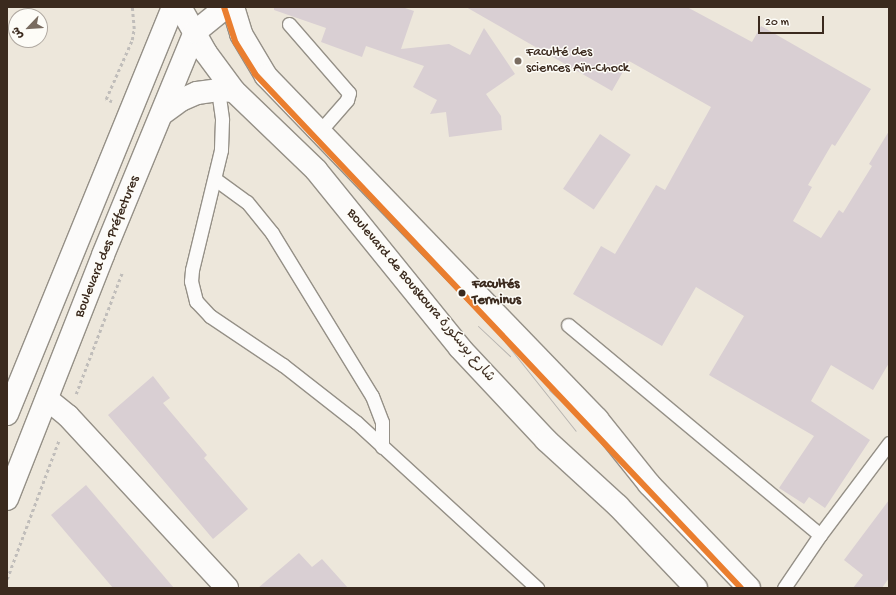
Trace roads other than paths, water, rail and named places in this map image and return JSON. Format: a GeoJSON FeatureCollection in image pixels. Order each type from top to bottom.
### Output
{"type":"FeatureCollection","features":[{"type":"Feature","properties":{"kind":"street"},"geometry":{"type":"LineString","coordinates":[[7,414],[173,7]]}},
{"type":"Feature","properties":{"kind":"street","name":"Boulevard de Bouskoura شارع بوسكورة"},"geometry":{"type":"LineString","coordinates":[[180,7],[226,90],[316,170],[460,348],[546,440],[618,506],[696,588]]}},
{"type":"Feature","properties":{"kind":"street","name":"Boulevard des Préfectures"},"geometry":{"type":"LineString","coordinates":[[7,500],[112,234],[195,32],[226,7]]}},
{"type":"Feature","properties":{"kind":"street"},"geometry":{"type":"LineString","coordinates":[[232,7],[241,34],[258,67],[609,431],[649,484],[749,588]]}},
{"type":"Feature","properties":{"kind":"street"},"geometry":{"type":"LineString","coordinates":[[163,113],[188,97],[226,90]]}},
{"type":"Feature","properties":{"kind":"street"},"geometry":{"type":"LineString","coordinates":[[47,399],[68,416],[227,588]]}},
{"type":"Feature","properties":{"kind":"lane"},"geometry":{"type":"LineString","coordinates":[[289,24],[349,93],[347,100],[320,131]]}},
{"type":"Feature","properties":{"kind":"lane"},"geometry":{"type":"LineString","coordinates":[[226,90],[222,135],[215,179],[192,270],[191,286],[196,301],[210,316],[245,338],[320,393],[382,447],[537,588]]}},
{"type":"Feature","properties":{"kind":"lane"},"geometry":{"type":"LineString","coordinates":[[215,179],[247,202],[272,233],[372,396],[382,422],[382,447]]}},
{"type":"Feature","properties":{"kind":"lane"},"geometry":{"type":"LineString","coordinates":[[568,325],[820,535]]}},
{"type":"Feature","properties":{"kind":"lane"},"geometry":{"type":"LineString","coordinates":[[784,588],[820,535],[889,443]]}},
{"type":"Feature","properties":{"kind":"tram line"},"geometry":{"type":"LineString","coordinates":[[486,318],[576,431]]}},
{"type":"Feature","properties":{"kind":"tram line"},"geometry":{"type":"LineString","coordinates":[[478,326],[510,356]]}},
{"type":"Feature","properties":{"kind":"tram line"},"geometry":{"type":"LineString","coordinates":[[549,390],[584,422]]}},
{"type":"Feature","properties":{"kind":"place","name":"Faculté des sciences Aïn-Chock"},"geometry":{"type":"Point","coordinates":[518,61]}},
{"type":"Feature","properties":{"kind":"place","name":"Facultés Terminus"},"geometry":{"type":"Point","coordinates":[462,293]}}]}
